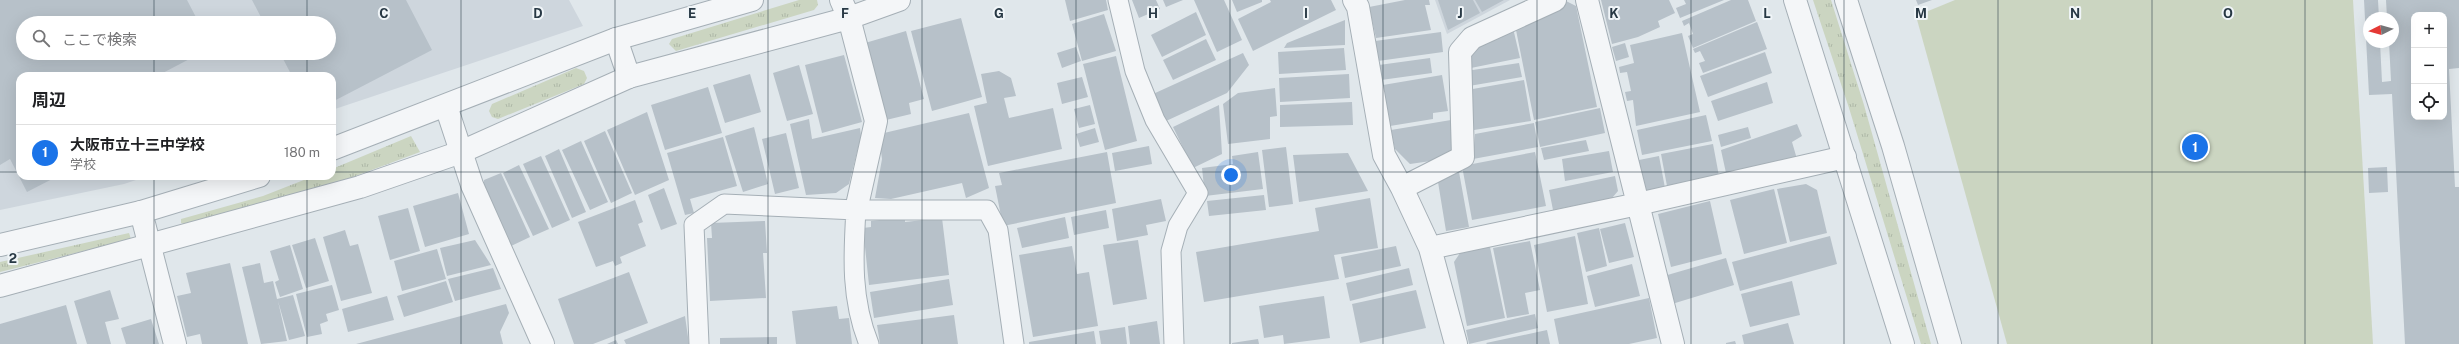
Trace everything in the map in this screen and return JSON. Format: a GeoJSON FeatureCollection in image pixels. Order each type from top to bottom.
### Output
{"type":"FeatureCollection","features":[{"type":"Feature","properties":{"kind":"street"},"geometry":{"type":"LineString","coordinates":[[336,147],[616,39],[752,0]]}},
{"type":"Feature","properties":{"kind":"street"},"geometry":{"type":"LineString","coordinates":[[0,286],[325,197],[461,152],[628,77],[845,9],[899,0]]}},
{"type":"Feature","properties":{"kind":"street"},"geometry":{"type":"LineString","coordinates":[[1354,0],[1358,7],[1384,156],[1402,188],[1430,248],[1456,344]]}},
{"type":"Feature","properties":{"kind":"street"},"geometry":{"type":"LineString","coordinates":[[1402,188],[1463,157],[1460,52],[1472,38],[1554,0]]}},
{"type":"Feature","properties":{"kind":"street"},"geometry":{"type":"LineString","coordinates":[[1587,0],[1673,344]]}},
{"type":"Feature","properties":{"kind":"street"},"geometry":{"type":"LineString","coordinates":[[1795,0],[1846,158],[1903,344]]}},
{"type":"Feature","properties":{"kind":"street"},"geometry":{"type":"LineString","coordinates":[[1846,0],[1893,146],[1950,344]]}},
{"type":"Feature","properties":{"kind":"street"},"geometry":{"type":"LineString","coordinates":[[845,9],[876,121],[856,210]]}},
{"type":"Feature","properties":{"kind":"street"},"geometry":{"type":"LineString","coordinates":[[616,39],[628,77]]}},
{"type":"Feature","properties":{"kind":"street"},"geometry":{"type":"LineString","coordinates":[[446,106],[472,185],[543,344]]}},
{"type":"Feature","properties":{"kind":"street"},"geometry":{"type":"LineString","coordinates":[[1430,248],[1846,158]]}},
{"type":"Feature","properties":{"kind":"street"},"geometry":{"type":"LineString","coordinates":[[0,245],[141,212],[246,180]]}},
{"type":"Feature","properties":{"kind":"street"},"geometry":{"type":"LineString","coordinates":[[141,212],[175,344]]}},
{"type":"Feature","properties":{"kind":"lane"},"geometry":{"type":"LineString","coordinates":[[1118,0],[1135,71],[1155,120],[1198,193],[1178,226],[1170,251],[1174,344]]}},
{"type":"Feature","properties":{"kind":"lane"},"geometry":{"type":"LineString","coordinates":[[699,344],[694,225],[724,204],[856,210],[987,210],[998,230],[1014,344]]}},
{"type":"Feature","properties":{"kind":"lane"},"geometry":{"type":"LineString","coordinates":[[856,210],[852,270],[855,296],[862,327],[869,344]]}},
{"type":"Feature","properties":{"kind":"shaded area"},"geometry":{"type":"Polygon","coordinates":[[[0,0],[569,0],[583,26],[336,109],[336,72],[16,72],[16,180],[136,180],[124,184],[0,210],[0,0]]]}},
{"type":"Feature","properties":{"kind":"shaded area"},"geometry":{"type":"Polygon","coordinates":[[[1435,0],[1510,0],[1447,34],[1435,0]]]}},
{"type":"Feature","properties":{"kind":"green space"},"geometry":{"type":"Polygon","coordinates":[[[799,0],[817,0],[818,5],[814,10],[676,51],[669,44],[672,39],[799,0]]]}},
{"type":"Feature","properties":{"kind":"green space"},"geometry":{"type":"Polygon","coordinates":[[[1813,0],[1831,0],[1864,105],[1931,344],[1921,344],[1849,108],[1813,0]]]}},
{"type":"Feature","properties":{"kind":"green space"},"geometry":{"type":"Polygon","coordinates":[[[1955,0],[2353,0],[2373,344],[2007,344],[1916,16],[1955,0]]]}},
{"type":"Feature","properties":{"kind":"green space"},"geometry":{"type":"Polygon","coordinates":[[[576,68],[584,71],[587,78],[584,84],[498,119],[492,117],[489,111],[492,104],[576,68]]]}},
{"type":"Feature","properties":{"kind":"green space"},"geometry":{"type":"Polygon","coordinates":[[[411,136],[420,152],[326,187],[184,224],[181,223],[181,219],[263,196],[304,180],[336,180],[336,167],[411,136]]]}},
{"type":"Feature","properties":{"kind":"green space"},"geometry":{"type":"Polygon","coordinates":[[[129,233],[131,239],[0,272],[0,262],[129,233]]]}},
{"type":"Feature","properties":{"kind":"building"},"geometry":{"type":"Polygon","coordinates":[[[0,0],[187,0],[195,16],[16,16],[16,60],[188,60],[165,72],[16,72],[16,171],[10,159],[0,165],[0,0]]]}},
{"type":"Feature","properties":{"kind":"building"},"geometry":{"type":"Polygon","coordinates":[[[252,0],[406,0],[432,50],[336,100],[336,72],[290,72],[284,60],[336,60],[336,16],[260,16],[252,0]]]}},
{"type":"Feature","properties":{"kind":"building"},"geometry":{"type":"Polygon","coordinates":[[[1065,0],[1106,0],[1108,10],[1070,21],[1065,0]]]}},
{"type":"Feature","properties":{"kind":"building"},"geometry":{"type":"Polygon","coordinates":[[[1132,0],[1156,0],[1160,9],[1139,18],[1132,0]]]}},
{"type":"Feature","properties":{"kind":"building"},"geometry":{"type":"Polygon","coordinates":[[[1163,0],[1183,0],[1166,7],[1163,0]]]}},
{"type":"Feature","properties":{"kind":"building"},"geometry":{"type":"Polygon","coordinates":[[[1194,0],[1224,0],[1242,40],[1217,52],[1194,0]]]}},
{"type":"Feature","properties":{"kind":"building"},"geometry":{"type":"Polygon","coordinates":[[[1232,0],[1262,0],[1262,2],[1237,12],[1232,0]]]}},
{"type":"Feature","properties":{"kind":"building"},"geometry":{"type":"Polygon","coordinates":[[[1270,0],[1331,0],[1336,10],[1253,51],[1238,19],[1271,2],[1270,0]]]}},
{"type":"Feature","properties":{"kind":"building"},"geometry":{"type":"Polygon","coordinates":[[[1405,0],[1429,0],[1430,5],[1425,5],[1431,30],[1376,38],[1369,7],[1405,0]]]}},
{"type":"Feature","properties":{"kind":"building"},"geometry":{"type":"Polygon","coordinates":[[[1438,0],[1473,0],[1480,13],[1448,30],[1438,0]]]}},
{"type":"Feature","properties":{"kind":"building"},"geometry":{"type":"Polygon","coordinates":[[[1475,0],[1504,0],[1482,12],[1475,0]]]}},
{"type":"Feature","properties":{"kind":"building"},"geometry":{"type":"Polygon","coordinates":[[[1601,0],[1669,0],[1675,13],[1658,21],[1660,27],[1638,37],[1612,44],[1601,0]]]}},
{"type":"Feature","properties":{"kind":"building"},"geometry":{"type":"Polygon","coordinates":[[[1684,0],[1724,0],[1680,18],[1676,8],[1686,4],[1684,0]]]}},
{"type":"Feature","properties":{"kind":"building"},"geometry":{"type":"Polygon","coordinates":[[[1731,0],[1748,0],[1756,21],[1693,48],[1688,36],[1693,34],[1689,23],[1684,26],[1682,21],[1731,0]]]}},
{"type":"Feature","properties":{"kind":"building"},"geometry":{"type":"Polygon","coordinates":[[[1916,0],[1932,0],[1918,5],[1916,0]]]}},
{"type":"Feature","properties":{"kind":"building"},"geometry":{"type":"Polygon","coordinates":[[[2364,0],[2378,0],[2379,12],[2365,12],[2364,0]]]}},
{"type":"Feature","properties":{"kind":"building"},"geometry":{"type":"Polygon","coordinates":[[[2386,0],[2459,0],[2459,68],[2449,69],[2455,187],[2459,187],[2459,344],[2405,344],[2392,94],[2369,95],[2367,48],[2380,48],[2382,82],[2391,81],[2389,48],[2399,48],[2399,12],[2387,12],[2386,0]]]}},
{"type":"Feature","properties":{"kind":"building"},"geometry":{"type":"Polygon","coordinates":[[[1566,1],[1576,6],[1597,107],[1534,120],[1515,25],[1566,1]]]}},
{"type":"Feature","properties":{"kind":"building"},"geometry":{"type":"Polygon","coordinates":[[[1196,12],[1206,35],[1162,57],[1151,35],[1196,12]]]}},
{"type":"Feature","properties":{"kind":"building"},"geometry":{"type":"Polygon","coordinates":[[[1104,14],[1116,51],[1082,61],[1072,24],[1104,14]]]}},
{"type":"Feature","properties":{"kind":"building"},"geometry":{"type":"Polygon","coordinates":[[[961,18],[982,97],[932,111],[911,31],[961,18]]]}},
{"type":"Feature","properties":{"kind":"building"},"geometry":{"type":"Polygon","coordinates":[[[1345,20],[1345,45],[1284,48],[1287,43],[1345,20]]]}},
{"type":"Feature","properties":{"kind":"building"},"geometry":{"type":"Polygon","coordinates":[[[1757,22],[1767,49],[1703,73],[1699,63],[1705,61],[1700,51],[1695,53],[1693,49],[1757,22]]]}},
{"type":"Feature","properties":{"kind":"building"},"geometry":{"type":"Polygon","coordinates":[[[1513,28],[1520,58],[1466,69],[1473,46],[1513,28]]]}},
{"type":"Feature","properties":{"kind":"building"},"geometry":{"type":"Polygon","coordinates":[[[906,31],[924,99],[909,103],[911,114],[886,120],[865,43],[906,31]]]}},
{"type":"Feature","properties":{"kind":"building"},"geometry":{"type":"Polygon","coordinates":[[[1441,32],[1443,52],[1378,61],[1375,41],[1441,32]]]}},
{"type":"Feature","properties":{"kind":"building"},"geometry":{"type":"Polygon","coordinates":[[[1682,33],[1700,112],[1636,126],[1633,100],[1627,101],[1625,92],[1631,91],[1627,72],[1620,73],[1619,67],[1634,63],[1630,45],[1682,33]]]}},
{"type":"Feature","properties":{"kind":"building"},"geometry":{"type":"Polygon","coordinates":[[[1206,39],[1216,60],[1173,80],[1163,60],[1206,39]]]}},
{"type":"Feature","properties":{"kind":"building"},"geometry":{"type":"Polygon","coordinates":[[[1625,43],[1629,57],[1616,61],[1612,47],[1625,43]]]}},
{"type":"Feature","properties":{"kind":"building"},"geometry":{"type":"Polygon","coordinates":[[[1076,47],[1081,61],[1062,68],[1057,53],[1076,47]]]}},
{"type":"Feature","properties":{"kind":"building"},"geometry":{"type":"Polygon","coordinates":[[[1344,48],[1346,70],[1279,74],[1278,52],[1344,48]]]}},
{"type":"Feature","properties":{"kind":"building"},"geometry":{"type":"Polygon","coordinates":[[[1765,52],[1772,73],[1708,97],[1700,76],[1765,52]]]}},
{"type":"Feature","properties":{"kind":"building"},"geometry":{"type":"Polygon","coordinates":[[[1243,53],[1249,65],[1227,93],[1166,121],[1153,94],[1243,53]]]}},
{"type":"Feature","properties":{"kind":"building"},"geometry":{"type":"Polygon","coordinates":[[[844,55],[862,122],[822,133],[805,65],[844,55]]]}},
{"type":"Feature","properties":{"kind":"building"},"geometry":{"type":"Polygon","coordinates":[[[1116,56],[1137,141],[1105,150],[1083,64],[1116,56]]]}},
{"type":"Feature","properties":{"kind":"building"},"geometry":{"type":"Polygon","coordinates":[[[1430,58],[1432,73],[1381,80],[1379,65],[1430,58]]]}},
{"type":"Feature","properties":{"kind":"building"},"geometry":{"type":"Polygon","coordinates":[[[1519,63],[1522,77],[1469,86],[1466,71],[1519,63]]]}},
{"type":"Feature","properties":{"kind":"building"},"geometry":{"type":"Polygon","coordinates":[[[799,65],[813,114],[787,121],[773,73],[799,65]]]}},
{"type":"Feature","properties":{"kind":"building"},"geometry":{"type":"Polygon","coordinates":[[[999,71],[1011,78],[1016,96],[1004,98],[1009,118],[1053,108],[1062,149],[988,166],[974,106],[987,103],[981,74],[999,71]]]}},
{"type":"Feature","properties":{"kind":"building"},"geometry":{"type":"Polygon","coordinates":[[[750,74],[761,112],[725,123],[713,85],[750,74]]]}},
{"type":"Feature","properties":{"kind":"building"},"geometry":{"type":"Polygon","coordinates":[[[1349,74],[1350,98],[1280,102],[1279,78],[1349,74]]]}},
{"type":"Feature","properties":{"kind":"building"},"geometry":{"type":"Polygon","coordinates":[[[1442,75],[1448,111],[1433,113],[1433,119],[1390,126],[1383,85],[1442,75]]]}},
{"type":"Feature","properties":{"kind":"building"},"geometry":{"type":"Polygon","coordinates":[[[1082,77],[1088,97],[1062,104],[1057,83],[1082,77]]]}},
{"type":"Feature","properties":{"kind":"building"},"geometry":{"type":"Polygon","coordinates":[[[1524,80],[1531,121],[1474,130],[1467,90],[1524,80]]]}},
{"type":"Feature","properties":{"kind":"building"},"geometry":{"type":"Polygon","coordinates":[[[1767,82],[1773,103],[1718,121],[1711,101],[1767,82]]]}},
{"type":"Feature","properties":{"kind":"building"},"geometry":{"type":"Polygon","coordinates":[[[708,87],[722,133],[665,150],[651,105],[708,87]]]}},
{"type":"Feature","properties":{"kind":"building"},"geometry":{"type":"Polygon","coordinates":[[[1275,88],[1277,116],[1270,117],[1270,139],[1228,144],[1223,104],[1238,93],[1275,88]]]}},
{"type":"Feature","properties":{"kind":"building"},"geometry":{"type":"Polygon","coordinates":[[[1352,102],[1353,125],[1280,127],[1280,105],[1352,102]]]}},
{"type":"Feature","properties":{"kind":"building"},"geometry":{"type":"Polygon","coordinates":[[[1090,105],[1095,124],[1079,128],[1074,109],[1090,105]]]}},
{"type":"Feature","properties":{"kind":"building"},"geometry":{"type":"Polygon","coordinates":[[[1219,105],[1222,154],[1193,168],[1173,127],[1219,105]]]}},
{"type":"Feature","properties":{"kind":"building"},"geometry":{"type":"Polygon","coordinates":[[[1600,108],[1605,133],[1540,147],[1535,122],[1600,108]]]}},
{"type":"Feature","properties":{"kind":"building"},"geometry":{"type":"Polygon","coordinates":[[[647,112],[669,180],[635,195],[607,130],[647,112]]]}},
{"type":"Feature","properties":{"kind":"building"},"geometry":{"type":"Polygon","coordinates":[[[969,113],[989,188],[966,198],[962,183],[891,199],[875,198],[882,159],[880,144],[884,133],[969,113]]]}},
{"type":"Feature","properties":{"kind":"building"},"geometry":{"type":"Polygon","coordinates":[[[1706,115],[1712,141],[1642,155],[1637,130],[1706,115]]]}},
{"type":"Feature","properties":{"kind":"building"},"geometry":{"type":"Polygon","coordinates":[[[809,119],[812,139],[860,128],[861,136],[849,184],[836,193],[806,195],[790,124],[809,119]]]}},
{"type":"Feature","properties":{"kind":"building"},"geometry":{"type":"Polygon","coordinates":[[[1451,120],[1454,151],[1438,160],[1410,164],[1395,149],[1391,130],[1451,120]]]}},
{"type":"Feature","properties":{"kind":"building"},"geometry":{"type":"Polygon","coordinates":[[[1534,123],[1538,147],[1473,159],[1475,134],[1534,123]]]}},
{"type":"Feature","properties":{"kind":"building"},"geometry":{"type":"Polygon","coordinates":[[[1797,124],[1802,136],[1792,142],[1797,159],[1726,173],[1721,150],[1797,124]]]}},
{"type":"Feature","properties":{"kind":"building"},"geometry":{"type":"Polygon","coordinates":[[[754,127],[768,184],[743,192],[725,136],[754,127]]]}},
{"type":"Feature","properties":{"kind":"building"},"geometry":{"type":"Polygon","coordinates":[[[1748,127],[1751,138],[1721,147],[1718,135],[1748,127]]]}},
{"type":"Feature","properties":{"kind":"building"},"geometry":{"type":"Polygon","coordinates":[[[1095,128],[1099,142],[1080,147],[1076,134],[1095,128]]]}},
{"type":"Feature","properties":{"kind":"building"},"geometry":{"type":"Polygon","coordinates":[[[605,131],[632,193],[611,203],[584,141],[605,131]]]}},
{"type":"Feature","properties":{"kind":"building"},"geometry":{"type":"Polygon","coordinates":[[[786,133],[799,188],[775,194],[762,139],[786,133]]]}},
{"type":"Feature","properties":{"kind":"building"},"geometry":{"type":"Polygon","coordinates":[[[723,137],[737,186],[690,199],[694,213],[685,215],[667,153],[723,137]]]}},
{"type":"Feature","properties":{"kind":"building"},"geometry":{"type":"Polygon","coordinates":[[[1586,140],[1589,151],[1544,160],[1541,148],[1586,140]]]}},
{"type":"Feature","properties":{"kind":"building"},"geometry":{"type":"Polygon","coordinates":[[[581,141],[608,202],[590,210],[562,150],[581,141]]]}},
{"type":"Feature","properties":{"kind":"building"},"geometry":{"type":"Polygon","coordinates":[[[1713,144],[1719,176],[1667,186],[1661,154],[1713,144]]]}},
{"type":"Feature","properties":{"kind":"building"},"geometry":{"type":"Polygon","coordinates":[[[1149,146],[1152,164],[1115,171],[1112,153],[1149,146]]]}},
{"type":"Feature","properties":{"kind":"building"},"geometry":{"type":"Polygon","coordinates":[[[1286,147],[1293,204],[1269,207],[1262,150],[1286,147]]]}},
{"type":"Feature","properties":{"kind":"building"},"geometry":{"type":"Polygon","coordinates":[[[559,149],[586,212],[572,218],[545,156],[559,149]]]}},
{"type":"Feature","properties":{"kind":"building"},"geometry":{"type":"Polygon","coordinates":[[[1609,151],[1613,172],[1565,181],[1562,159],[1609,151]]]}},
{"type":"Feature","properties":{"kind":"building"},"geometry":{"type":"Polygon","coordinates":[[[1107,152],[1116,203],[1003,226],[995,186],[1002,185],[999,173],[1107,152]]]}},
{"type":"Feature","properties":{"kind":"building"},"geometry":{"type":"Polygon","coordinates":[[[1258,152],[1263,189],[1205,196],[1202,168],[1233,164],[1232,156],[1258,152]]]}},
{"type":"Feature","properties":{"kind":"building"},"geometry":{"type":"Polygon","coordinates":[[[1535,152],[1546,206],[1472,220],[1462,166],[1535,152]]]}},
{"type":"Feature","properties":{"kind":"building"},"geometry":{"type":"Polygon","coordinates":[[[1348,153],[1368,191],[1299,202],[1293,155],[1348,153]]]}},
{"type":"Feature","properties":{"kind":"building"},"geometry":{"type":"Polygon","coordinates":[[[541,156],[570,220],[552,228],[523,164],[541,156]]]}},
{"type":"Feature","properties":{"kind":"building"},"geometry":{"type":"Polygon","coordinates":[[[1659,156],[1665,188],[1646,191],[1634,161],[1659,156]]]}},
{"type":"Feature","properties":{"kind":"building"},"geometry":{"type":"Polygon","coordinates":[[[519,165],[549,229],[533,236],[503,173],[519,165]]]}},
{"type":"Feature","properties":{"kind":"building"},"geometry":{"type":"Polygon","coordinates":[[[2387,167],[2388,192],[2369,193],[2368,168],[2387,167]]]}},
{"type":"Feature","properties":{"kind":"building"},"geometry":{"type":"Polygon","coordinates":[[[1459,172],[1469,227],[1446,231],[1438,182],[1459,172]]]}},
{"type":"Feature","properties":{"kind":"building"},"geometry":{"type":"Polygon","coordinates":[[[501,173],[530,237],[509,247],[484,192],[484,180],[501,173]]]}},
{"type":"Feature","properties":{"kind":"building"},"geometry":{"type":"Polygon","coordinates":[[[1615,176],[1618,191],[1612,198],[1553,210],[1549,190],[1615,176]]]}},
{"type":"Feature","properties":{"kind":"building"},"geometry":{"type":"Polygon","coordinates":[[[21,180],[50,180],[27,192],[21,180]]]}},
{"type":"Feature","properties":{"kind":"building"},"geometry":{"type":"Polygon","coordinates":[[[1806,184],[1817,190],[1827,233],[1790,242],[1777,189],[1806,184]]]}},
{"type":"Feature","properties":{"kind":"building"},"geometry":{"type":"Polygon","coordinates":[[[664,188],[677,224],[661,230],[648,195],[664,188]]]}},
{"type":"Feature","properties":{"kind":"building"},"geometry":{"type":"Polygon","coordinates":[[[1774,189],[1787,243],[1744,254],[1730,200],[1774,189]]]}},
{"type":"Feature","properties":{"kind":"building"},"geometry":{"type":"Polygon","coordinates":[[[458,193],[469,234],[425,247],[413,206],[458,193]]]}},
{"type":"Feature","properties":{"kind":"building"},"geometry":{"type":"Polygon","coordinates":[[[1264,195],[1266,210],[1209,216],[1207,201],[1264,195]]]}},
{"type":"Feature","properties":{"kind":"building"},"geometry":{"type":"Polygon","coordinates":[[[1370,198],[1378,248],[1334,255],[1339,279],[1204,302],[1196,252],[1319,231],[1315,208],[1370,198]]]}},
{"type":"Feature","properties":{"kind":"building"},"geometry":{"type":"Polygon","coordinates":[[[1161,199],[1166,221],[1146,225],[1148,235],[1117,241],[1112,209],[1161,199]]]}},
{"type":"Feature","properties":{"kind":"building"},"geometry":{"type":"Polygon","coordinates":[[[635,200],[643,222],[638,224],[646,246],[620,257],[622,263],[615,266],[613,261],[596,267],[578,222],[635,200]]]}},
{"type":"Feature","properties":{"kind":"building"},"geometry":{"type":"Polygon","coordinates":[[[1710,201],[1722,254],[1671,267],[1658,214],[1710,201]]]}},
{"type":"Feature","properties":{"kind":"building"},"geometry":{"type":"Polygon","coordinates":[[[408,208],[420,251],[390,260],[378,216],[408,208]]]}},
{"type":"Feature","properties":{"kind":"building"},"geometry":{"type":"Polygon","coordinates":[[[1106,210],[1109,228],[1074,235],[1071,217],[1106,210]]]}},
{"type":"Feature","properties":{"kind":"building"},"geometry":{"type":"Polygon","coordinates":[[[905,217],[905,222],[942,218],[949,275],[869,285],[863,228],[871,227],[871,221],[905,217]]]}},
{"type":"Feature","properties":{"kind":"building"},"geometry":{"type":"Polygon","coordinates":[[[1065,217],[1069,238],[1022,248],[1017,228],[1065,217]]]}},
{"type":"Feature","properties":{"kind":"building"},"geometry":{"type":"Polygon","coordinates":[[[765,221],[767,253],[763,253],[766,298],[710,301],[707,238],[712,238],[711,223],[765,221]]]}},
{"type":"Feature","properties":{"kind":"building"},"geometry":{"type":"Polygon","coordinates":[[[1625,223],[1634,257],[1609,263],[1600,229],[1625,223]]]}},
{"type":"Feature","properties":{"kind":"building"},"geometry":{"type":"Polygon","coordinates":[[[1599,228],[1607,266],[1586,272],[1577,233],[1599,228]]]}},
{"type":"Feature","properties":{"kind":"building"},"geometry":{"type":"Polygon","coordinates":[[[345,230],[350,246],[358,244],[372,293],[341,301],[323,237],[345,230]]]}},
{"type":"Feature","properties":{"kind":"building"},"geometry":{"type":"Polygon","coordinates":[[[1575,236],[1588,304],[1547,312],[1534,245],[1575,236]]]}},
{"type":"Feature","properties":{"kind":"building"},"geometry":{"type":"Polygon","coordinates":[[[1830,236],[1837,264],[1740,291],[1732,262],[1830,236]]]}},
{"type":"Feature","properties":{"kind":"building"},"geometry":{"type":"Polygon","coordinates":[[[315,238],[329,281],[306,288],[292,245],[315,238]]]}},
{"type":"Feature","properties":{"kind":"building"},"geometry":{"type":"Polygon","coordinates":[[[475,240],[491,265],[447,276],[440,248],[475,240]]]}},
{"type":"Feature","properties":{"kind":"building"},"geometry":{"type":"Polygon","coordinates":[[[1138,240],[1147,299],[1113,305],[1103,245],[1138,240]]]}},
{"type":"Feature","properties":{"kind":"building"},"geometry":{"type":"Polygon","coordinates":[[[1530,241],[1540,290],[1525,293],[1529,314],[1507,318],[1493,248],[1530,241]]]}},
{"type":"Feature","properties":{"kind":"building"},"geometry":{"type":"Polygon","coordinates":[[[290,245],[303,289],[280,297],[275,282],[279,280],[270,251],[290,245]]]}},
{"type":"Feature","properties":{"kind":"building"},"geometry":{"type":"Polygon","coordinates":[[[1072,246],[1077,274],[1089,272],[1098,326],[1033,337],[1019,255],[1072,246]]]}},
{"type":"Feature","properties":{"kind":"building"},"geometry":{"type":"Polygon","coordinates":[[[1396,246],[1401,266],[1345,278],[1341,257],[1396,246]]]}},
{"type":"Feature","properties":{"kind":"building"},"geometry":{"type":"Polygon","coordinates":[[[1490,247],[1505,318],[1467,326],[1454,262],[1460,253],[1490,247]]]}},
{"type":"Feature","properties":{"kind":"building"},"geometry":{"type":"Polygon","coordinates":[[[437,249],[446,279],[402,291],[394,261],[437,249]]]}},
{"type":"Feature","properties":{"kind":"building"},"geometry":{"type":"Polygon","coordinates":[[[1726,258],[1734,285],[1672,304],[1664,276],[1726,258]]]}},
{"type":"Feature","properties":{"kind":"building"},"geometry":{"type":"Polygon","coordinates":[[[230,263],[248,344],[202,344],[200,334],[187,337],[177,296],[191,293],[186,273],[230,263]]]}},
{"type":"Feature","properties":{"kind":"building"},"geometry":{"type":"Polygon","coordinates":[[[260,263],[264,283],[273,281],[277,299],[293,295],[305,336],[289,340],[278,301],[287,341],[261,344],[242,267],[260,263]]]}},
{"type":"Feature","properties":{"kind":"building"},"geometry":{"type":"Polygon","coordinates":[[[1632,264],[1640,296],[1595,307],[1587,276],[1632,264]]]}},
{"type":"Feature","properties":{"kind":"building"},"geometry":{"type":"Polygon","coordinates":[[[493,268],[501,289],[455,301],[448,279],[493,268]]]}},
{"type":"Feature","properties":{"kind":"building"},"geometry":{"type":"Polygon","coordinates":[[[1409,268],[1413,285],[1350,301],[1346,283],[1409,268]]]}},
{"type":"Feature","properties":{"kind":"building"},"geometry":{"type":"Polygon","coordinates":[[[629,272],[648,323],[593,344],[574,344],[558,299],[629,272]]]}},
{"type":"Feature","properties":{"kind":"building"},"geometry":{"type":"Polygon","coordinates":[[[949,279],[953,305],[874,318],[870,292],[949,279]]]}},
{"type":"Feature","properties":{"kind":"building"},"geometry":{"type":"Polygon","coordinates":[[[446,281],[453,302],[404,317],[397,296],[446,281]]]}},
{"type":"Feature","properties":{"kind":"building"},"geometry":{"type":"Polygon","coordinates":[[[1792,281],[1800,315],[1750,327],[1741,294],[1792,281]]]}},
{"type":"Feature","properties":{"kind":"building"},"geometry":{"type":"Polygon","coordinates":[[[332,285],[339,310],[326,314],[328,321],[320,324],[322,334],[307,337],[296,294],[332,285]]]}},
{"type":"Feature","properties":{"kind":"building"},"geometry":{"type":"Polygon","coordinates":[[[110,290],[119,319],[105,322],[111,344],[87,344],[74,301],[110,290]]]}},
{"type":"Feature","properties":{"kind":"building"},"geometry":{"type":"Polygon","coordinates":[[[1416,290],[1426,328],[1360,343],[1352,304],[1416,290]]]}},
{"type":"Feature","properties":{"kind":"building"},"geometry":{"type":"Polygon","coordinates":[[[387,296],[394,320],[348,332],[342,309],[387,296]]]}},
{"type":"Feature","properties":{"kind":"building"},"geometry":{"type":"Polygon","coordinates":[[[1324,296],[1330,338],[1284,344],[1283,335],[1264,338],[1259,306],[1324,296]]]}},
{"type":"Feature","properties":{"kind":"building"},"geometry":{"type":"Polygon","coordinates":[[[1649,298],[1657,338],[1629,344],[1559,344],[1554,319],[1649,298]]]}},
{"type":"Feature","properties":{"kind":"building"},"geometry":{"type":"Polygon","coordinates":[[[506,304],[509,313],[500,332],[503,344],[356,344],[506,304]]]}},
{"type":"Feature","properties":{"kind":"building"},"geometry":{"type":"Polygon","coordinates":[[[66,305],[77,344],[0,344],[0,324],[66,305]]]}},
{"type":"Feature","properties":{"kind":"building"},"geometry":{"type":"Polygon","coordinates":[[[837,306],[839,319],[849,318],[852,344],[796,344],[792,311],[837,306]]]}},
{"type":"Feature","properties":{"kind":"building"},"geometry":{"type":"Polygon","coordinates":[[[1535,314],[1538,328],[1469,344],[1466,330],[1535,314]]]}},
{"type":"Feature","properties":{"kind":"building"},"geometry":{"type":"Polygon","coordinates":[[[954,315],[958,344],[880,344],[877,325],[954,315]]]}},
{"type":"Feature","properties":{"kind":"building"},"geometry":{"type":"Polygon","coordinates":[[[685,316],[689,344],[626,344],[624,340],[685,316]]]}},
{"type":"Feature","properties":{"kind":"building"},"geometry":{"type":"Polygon","coordinates":[[[151,319],[159,344],[126,344],[121,328],[151,319]]]}},
{"type":"Feature","properties":{"kind":"building"},"geometry":{"type":"Polygon","coordinates":[[[1157,321],[1160,344],[1130,344],[1128,326],[1157,321]]]}},
{"type":"Feature","properties":{"kind":"building"},"geometry":{"type":"Polygon","coordinates":[[[1788,323],[1794,344],[1744,344],[1742,335],[1788,323]]]}},
{"type":"Feature","properties":{"kind":"building"},"geometry":{"type":"Polygon","coordinates":[[[1125,327],[1127,344],[1101,344],[1099,331],[1125,327]]]}},
{"type":"Feature","properties":{"kind":"building"},"geometry":{"type":"Polygon","coordinates":[[[1547,330],[1550,344],[1486,343],[1547,330]]]}},
{"type":"Feature","properties":{"kind":"building"},"geometry":{"type":"Polygon","coordinates":[[[1094,331],[1096,344],[1029,344],[1029,342],[1094,331]]]}},
{"type":"Feature","properties":{"kind":"building"},"geometry":{"type":"Polygon","coordinates":[[[777,337],[777,344],[720,344],[720,338],[777,337]]]}},
{"type":"Feature","properties":{"kind":"building"},"geometry":{"type":"Polygon","coordinates":[[[1258,339],[1259,344],[1232,344],[1232,343],[1258,339]]]}},
{"type":"Feature","properties":{"kind":"building"},"geometry":{"type":"Polygon","coordinates":[[[616,340],[618,344],[607,344],[616,340]]]}},
{"type":"Feature","properties":{"kind":"building"},"geometry":{"type":"Polygon","coordinates":[[[1735,341],[1736,344],[1726,344],[1726,343],[1735,341]]]}},
{"type":"Feature","properties":{"kind":"place","name":"大阪市立十三中学校"},"geometry":{"type":"Point","coordinates":[2195,147]}}]}
